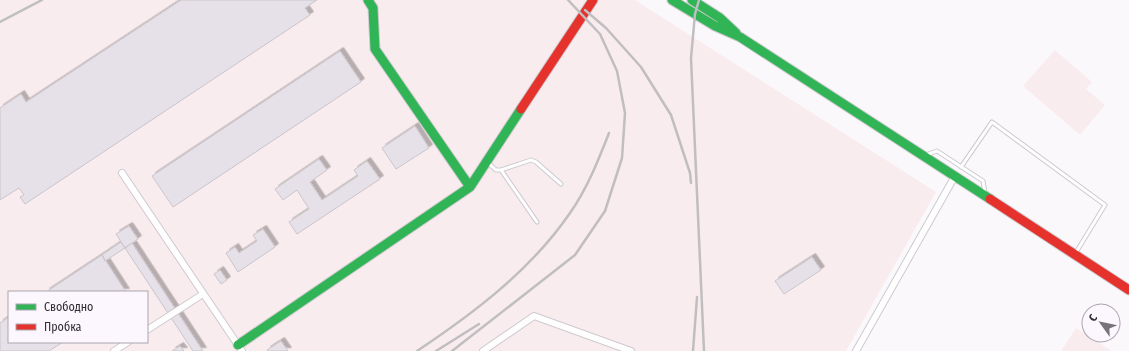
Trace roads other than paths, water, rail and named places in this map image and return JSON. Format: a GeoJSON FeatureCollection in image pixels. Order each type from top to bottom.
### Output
{"type":"FeatureCollection","features":[{"type":"Feature","properties":{"kind":"street"},"geometry":{"type":"LineString","coordinates":[[368,0],[373,8],[375,49],[470,187]]}},
{"type":"Feature","properties":{"kind":"street"},"geometry":{"type":"LineString","coordinates":[[122,173],[240,348],[470,187],[593,0]]}},
{"type":"Feature","properties":{"kind":"street"},"geometry":{"type":"LineString","coordinates":[[672,0],[715,26],[740,37],[956,176],[1129,290]]}},
{"type":"Feature","properties":{"kind":"street"},"geometry":{"type":"LineString","coordinates":[[692,0],[720,18],[740,37]]}},
{"type":"Feature","properties":{"kind":"street"},"geometry":{"type":"LineString","coordinates":[[856,351],[956,176]]}},
{"type":"Feature","properties":{"kind":"street"},"geometry":{"type":"LineString","coordinates":[[148,329],[203,294]]}},
{"type":"Feature","properties":{"kind":"street"},"geometry":{"type":"LineString","coordinates":[[483,351],[534,316],[628,351]]}},
{"type":"Feature","properties":{"kind":"street"},"geometry":{"type":"LineString","coordinates":[[114,351],[126,343]]}},
{"type":"Feature","properties":{"kind":"lane"},"geometry":{"type":"LineString","coordinates":[[961,167],[992,122],[1105,205],[1075,254]]}},
{"type":"Feature","properties":{"kind":"lane"},"geometry":{"type":"LineString","coordinates":[[925,156],[937,151],[983,181],[985,195]]}},
{"type":"Feature","properties":{"kind":"lane"},"geometry":{"type":"LineString","coordinates":[[486,162],[496,170],[501,170],[531,160],[536,162],[562,184]]}},
{"type":"Feature","properties":{"kind":"lane"},"geometry":{"type":"LineString","coordinates":[[501,170],[537,222]]}},
{"type":"Feature","properties":{"kind":"railway"},"geometry":{"type":"LineString","coordinates":[[0,22],[42,0]]}},
{"type":"Feature","properties":{"kind":"railway"},"geometry":{"type":"LineString","coordinates":[[452,351],[575,255],[605,211],[622,158],[625,113],[617,71],[600,34],[568,0]]}},
{"type":"Feature","properties":{"kind":"railway"},"geometry":{"type":"LineString","coordinates":[[699,0],[695,14],[691,58],[704,351]]}},
{"type":"Feature","properties":{"kind":"railway"},"geometry":{"type":"LineString","coordinates":[[585,10],[606,28],[641,67],[671,115],[690,173],[691,183]]}},
{"type":"Feature","properties":{"kind":"railway"},"geometry":{"type":"LineString","coordinates":[[417,351],[480,306],[519,272],[555,234],[582,194],[609,133]]}},
{"type":"Feature","properties":{"kind":"railway"},"geometry":{"type":"LineString","coordinates":[[693,351],[697,297]]}},
{"type":"Feature","properties":{"kind":"railway"},"geometry":{"type":"LineString","coordinates":[[436,351],[479,324]]}}]}
